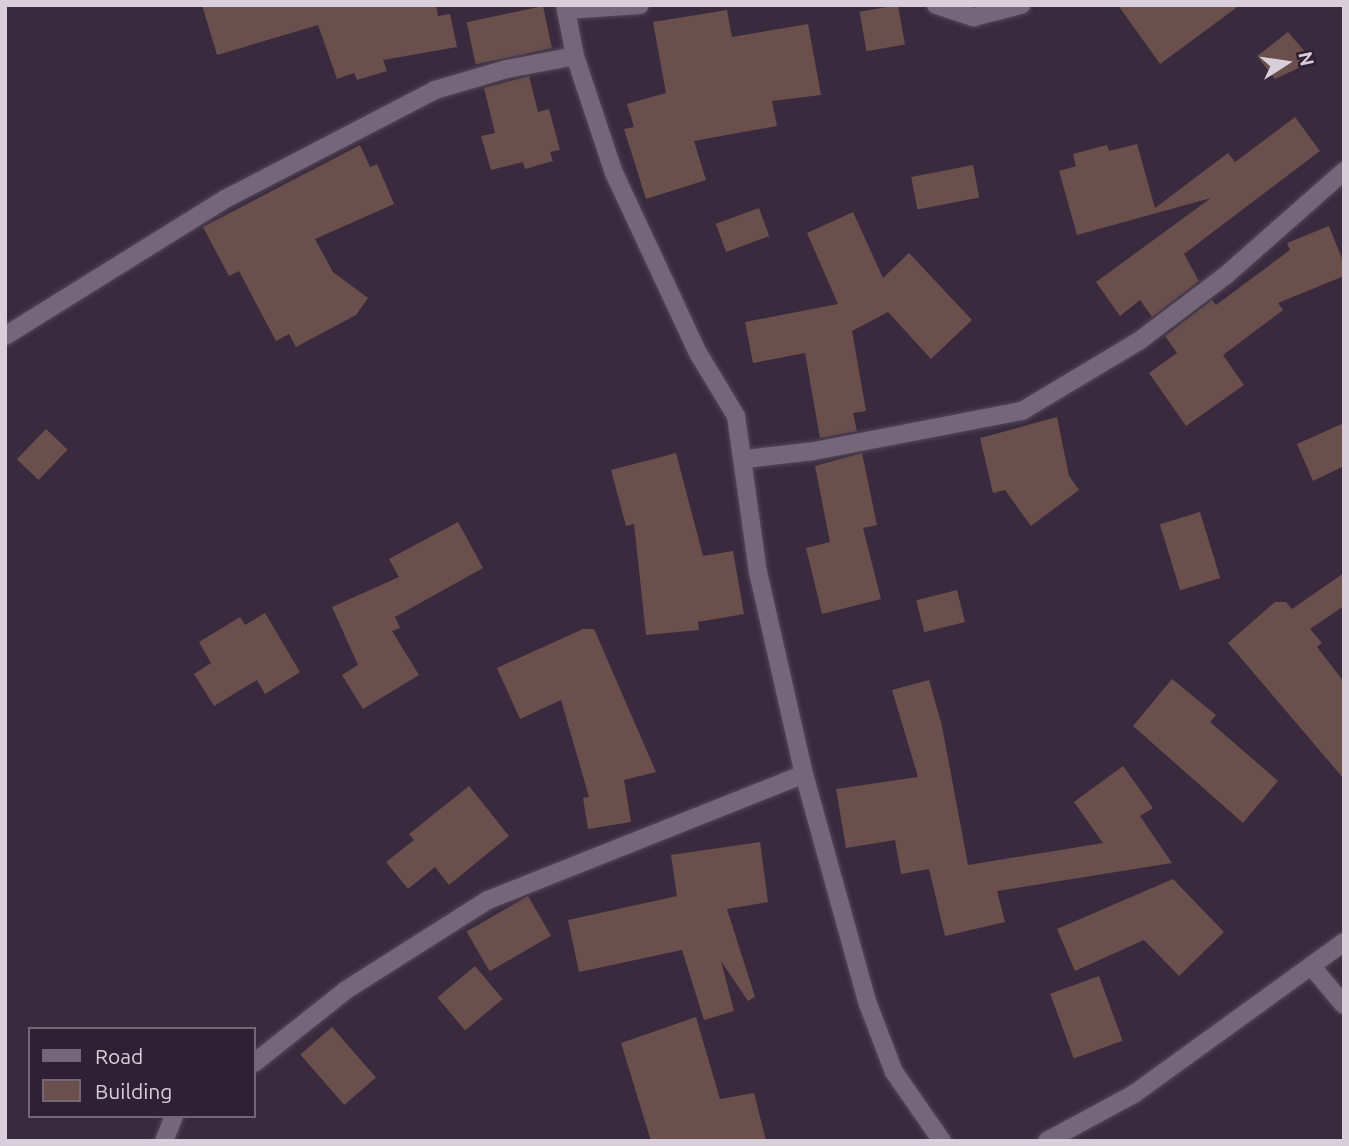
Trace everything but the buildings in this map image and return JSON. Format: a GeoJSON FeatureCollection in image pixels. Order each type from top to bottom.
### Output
{"type":"FeatureCollection","features":[{"type":"Feature","properties":{"kind":"street"},"geometry":{"type":"LineString","coordinates":[[640,5],[566,8],[575,56],[614,173],[698,353],[736,416],[758,572],[804,774],[881,1042],[894,1072],[942,1141]]}},
{"type":"Feature","properties":{"kind":"street"},"geometry":{"type":"LineString","coordinates":[[936,5],[974,17],[1021,5]]}},
{"type":"Feature","properties":{"kind":"street"},"geometry":{"type":"LineString","coordinates":[[5,336],[225,199],[435,90],[506,69],[575,56]]}},
{"type":"Feature","properties":{"kind":"street"},"geometry":{"type":"LineString","coordinates":[[744,459],[998,418],[1034,405],[1139,341],[1224,276],[1344,171]]}},
{"type":"Feature","properties":{"kind":"street"},"geometry":{"type":"LineString","coordinates":[[256,1061],[346,990],[488,900],[804,774]]}},
{"type":"Feature","properties":{"kind":"street"},"geometry":{"type":"LineString","coordinates":[[1047,1141],[1134,1094],[1314,968],[1344,942]]}},
{"type":"Feature","properties":{"kind":"street"},"geometry":{"type":"LineString","coordinates":[[1314,968],[1344,1005]]}},
{"type":"Feature","properties":{"kind":"street"},"geometry":{"type":"LineString","coordinates":[[164,1141],[173,1118]]}}]}
